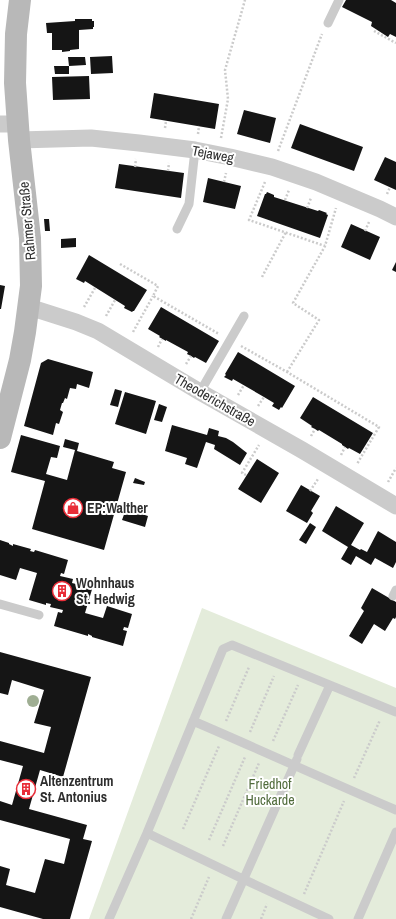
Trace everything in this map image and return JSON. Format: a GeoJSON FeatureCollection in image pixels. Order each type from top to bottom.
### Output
{"type":"FeatureCollection","features":[{"type":"Feature","properties":{"kind":"main road","name":"Rahmer Straße"},"geometry":{"type":"LineString","coordinates":[[0,438],[26,332],[31,286],[30,238],[12,129],[16,34],[20,0]]}},
{"type":"Feature","properties":{"kind":"street","name":"Tejaweg"},"geometry":{"type":"LineString","coordinates":[[12,129],[139,143],[217,154],[272,167],[316,182],[396,217]]}},
{"type":"Feature","properties":{"kind":"street","name":"Theoderichstraße"},"geometry":{"type":"LineString","coordinates":[[29,307],[76,322],[98,331],[396,506]]}},
{"type":"Feature","properties":{"kind":"lane"},"geometry":{"type":"LineString","coordinates":[[328,23],[339,0]]}},
{"type":"Feature","properties":{"kind":"lane"},"geometry":{"type":"LineString","coordinates":[[177,229],[189,204],[195,150]]}},
{"type":"Feature","properties":{"kind":"lane"},"geometry":{"type":"LineString","coordinates":[[200,392],[244,316]]}},
{"type":"Feature","properties":{"kind":"lane"},"geometry":{"type":"LineString","coordinates":[[0,604],[39,614]]}},
{"type":"Feature","properties":{"kind":"lane"},"geometry":{"type":"LineString","coordinates":[[109,919],[147,833],[223,650],[232,645],[396,712]]}},
{"type":"Feature","properties":{"kind":"lane"},"geometry":{"type":"LineString","coordinates":[[226,919],[330,685]]}},
{"type":"Feature","properties":{"kind":"lane"},"geometry":{"type":"LineString","coordinates":[[194,721],[266,752],[296,760],[349,790],[396,810]]}},
{"type":"Feature","properties":{"kind":"lane"},"geometry":{"type":"LineString","coordinates":[[358,919],[396,832]]}},
{"type":"Feature","properties":{"kind":"lane"},"geometry":{"type":"LineString","coordinates":[[147,833],[214,866],[329,919]]}},
{"type":"Feature","properties":{"kind":"path"},"geometry":{"type":"LineString","coordinates":[[217,154],[228,99],[225,70],[245,0]]}},
{"type":"Feature","properties":{"kind":"path"},"geometry":{"type":"LineString","coordinates":[[374,31],[396,43]]}},
{"type":"Feature","properties":{"kind":"path"},"geometry":{"type":"LineString","coordinates":[[288,372],[319,320],[293,303],[325,246],[340,192]]}},
{"type":"Feature","properties":{"kind":"path"},"geometry":{"type":"LineString","coordinates":[[262,278],[286,232]]}},
{"type":"Feature","properties":{"kind":"path"},"geometry":{"type":"LineString","coordinates":[[120,264],[158,286],[125,347]]}},
{"type":"Feature","properties":{"kind":"path"},"geometry":{"type":"LineString","coordinates":[[76,322],[96,288]]}},
{"type":"Feature","properties":{"kind":"path"},"geometry":{"type":"LineString","coordinates":[[153,296],[288,372],[379,427],[349,478]]}},
{"type":"Feature","properties":{"kind":"path"},"geometry":{"type":"LineString","coordinates":[[246,475],[242,473],[268,430]]}},
{"type":"Feature","properties":{"kind":"path"},"geometry":{"type":"LineString","coordinates":[[183,829],[255,654]]}},
{"type":"Feature","properties":{"kind":"path"},"geometry":{"type":"LineString","coordinates":[[209,840],[279,664]]}},
{"type":"Feature","properties":{"kind":"path"},"geometry":{"type":"LineString","coordinates":[[223,846],[303,674]]}},
{"type":"Feature","properties":{"kind":"path"},"geometry":{"type":"LineString","coordinates":[[299,905],[386,708]]}},
{"type":"Feature","properties":{"kind":"path"},"geometry":{"type":"LineString","coordinates":[[191,919],[214,866]]}},
{"type":"Feature","properties":{"kind":"green space","name":"Friedhof Huckarde"},"geometry":{"type":"Polygon","coordinates":[[[202,608],[396,688],[396,919],[89,919],[202,608]]]}},
{"type":"Feature","properties":{"kind":"building"},"geometry":{"type":"Polygon","coordinates":[[[346,0],[391,0],[396,3],[396,37],[390,34],[388,37],[371,26],[372,22],[342,7],[346,0]]]}},
{"type":"Feature","properties":{"kind":"building"},"geometry":{"type":"Polygon","coordinates":[[[75,19],[92,19],[92,21],[94,21],[93,29],[79,30],[79,49],[62,52],[62,50],[52,50],[52,33],[47,33],[46,23],[75,21],[75,19]]]}},
{"type":"Feature","properties":{"kind":"building"},"geometry":{"type":"Polygon","coordinates":[[[112,56],[113,73],[91,74],[90,57],[112,56]]]}},
{"type":"Feature","properties":{"kind":"building"},"geometry":{"type":"Polygon","coordinates":[[[68,57],[85,57],[86,65],[69,66],[68,57]]]}},
{"type":"Feature","properties":{"kind":"building"},"geometry":{"type":"Polygon","coordinates":[[[54,66],[69,66],[69,74],[55,74],[54,66]]]}},
{"type":"Feature","properties":{"kind":"building"},"geometry":{"type":"Polygon","coordinates":[[[89,76],[90,99],[53,100],[52,77],[89,76]]]}},
{"type":"Feature","properties":{"kind":"building"},"geometry":{"type":"Polygon","coordinates":[[[154,93],[219,104],[215,129],[150,118],[154,93]]]}},
{"type":"Feature","properties":{"kind":"building"},"geometry":{"type":"Polygon","coordinates":[[[244,110],[276,118],[270,143],[237,134],[244,110]]]}},
{"type":"Feature","properties":{"kind":"building"},"geometry":{"type":"Polygon","coordinates":[[[300,124],[363,147],[354,171],[291,148],[300,124]]]}},
{"type":"Feature","properties":{"kind":"building"},"geometry":{"type":"Polygon","coordinates":[[[385,157],[396,162],[396,190],[374,180],[385,157]]]}},
{"type":"Feature","properties":{"kind":"building"},"geometry":{"type":"Polygon","coordinates":[[[119,164],[184,173],[181,198],[115,188],[119,164]]]}},
{"type":"Feature","properties":{"kind":"building"},"geometry":{"type":"Polygon","coordinates":[[[208,178],[241,186],[235,209],[203,202],[208,178]]]}},
{"type":"Feature","properties":{"kind":"building"},"geometry":{"type":"Polygon","coordinates":[[[267,192],[274,195],[274,197],[327,213],[326,214],[328,215],[320,238],[257,216],[267,192]]]}},
{"type":"Feature","properties":{"kind":"building"},"geometry":{"type":"Polygon","coordinates":[[[44,219],[49,219],[50,231],[45,231],[44,219]]]}},
{"type":"Feature","properties":{"kind":"building"},"geometry":{"type":"Polygon","coordinates":[[[351,224],[380,237],[370,260],[341,247],[351,224]]]}},
{"type":"Feature","properties":{"kind":"building"},"geometry":{"type":"Polygon","coordinates":[[[76,238],[76,247],[61,248],[61,239],[76,238]]]}},
{"type":"Feature","properties":{"kind":"building"},"geometry":{"type":"Polygon","coordinates":[[[89,255],[147,290],[134,311],[132,312],[124,308],[125,306],[85,281],[84,283],[76,279],[89,255]]]}},
{"type":"Feature","properties":{"kind":"building"},"geometry":{"type":"Polygon","coordinates":[[[396,262],[396,272],[392,270],[396,262]]]}},
{"type":"Feature","properties":{"kind":"building"},"geometry":{"type":"Polygon","coordinates":[[[0,285],[5,286],[1,309],[0,309],[0,285]]]}},
{"type":"Feature","properties":{"kind":"building"},"geometry":{"type":"Polygon","coordinates":[[[161,307],[219,341],[206,363],[187,354],[188,352],[159,337],[160,336],[148,329],[161,307]]]}},
{"type":"Feature","properties":{"kind":"building"},"geometry":{"type":"Polygon","coordinates":[[[238,352],[295,386],[282,408],[281,407],[279,410],[272,406],[274,403],[264,397],[233,379],[232,381],[224,377],[238,352]]]}},
{"type":"Feature","properties":{"kind":"building"},"geometry":{"type":"Polygon","coordinates":[[[48,359],[93,372],[89,388],[77,384],[76,389],[70,388],[67,399],[65,398],[62,403],[60,410],[63,412],[59,424],[56,423],[53,435],[24,426],[41,363],[48,359]]]}},
{"type":"Feature","properties":{"kind":"building"},"geometry":{"type":"Polygon","coordinates":[[[115,389],[122,391],[118,407],[110,405],[115,389]]]}},
{"type":"Feature","properties":{"kind":"building"},"geometry":{"type":"Polygon","coordinates":[[[125,392],[156,401],[146,434],[115,424],[125,392]]]}},
{"type":"Feature","properties":{"kind":"building"},"geometry":{"type":"Polygon","coordinates":[[[313,397],[373,433],[360,454],[349,448],[348,449],[319,430],[318,431],[311,427],[312,426],[300,418],[313,397]]]}},
{"type":"Feature","properties":{"kind":"building"},"geometry":{"type":"Polygon","coordinates":[[[159,404],[167,407],[162,422],[154,420],[159,404]]]}},
{"type":"Feature","properties":{"kind":"building"},"geometry":{"type":"Polygon","coordinates":[[[172,425],[207,435],[209,428],[219,431],[218,436],[233,442],[247,453],[240,465],[214,449],[215,445],[206,442],[197,468],[185,464],[187,458],[165,451],[172,425]]]}},
{"type":"Feature","properties":{"kind":"building"},"geometry":{"type":"Polygon","coordinates":[[[21,435],[60,446],[57,458],[51,457],[46,474],[67,480],[75,450],[63,447],[65,439],[79,443],[77,451],[114,462],[112,468],[126,472],[104,550],[32,529],[45,481],[11,472],[21,435]]]}},
{"type":"Feature","properties":{"kind":"building"},"geometry":{"type":"Polygon","coordinates":[[[257,459],[279,473],[261,503],[238,489],[257,459]]]}},
{"type":"Feature","properties":{"kind":"building"},"geometry":{"type":"Polygon","coordinates":[[[135,478],[145,482],[144,485],[133,483],[135,478]]]}},
{"type":"Feature","properties":{"kind":"building"},"geometry":{"type":"Polygon","coordinates":[[[301,485],[320,496],[311,511],[313,513],[307,523],[286,511],[301,485]]]}},
{"type":"Feature","properties":{"kind":"building"},"geometry":{"type":"Polygon","coordinates":[[[336,506],[364,523],[351,545],[367,552],[378,531],[396,542],[396,562],[393,568],[375,558],[371,565],[356,556],[351,565],[341,559],[348,547],[322,531],[336,506]]]}},
{"type":"Feature","properties":{"kind":"building"},"geometry":{"type":"Polygon","coordinates":[[[126,509],[148,516],[145,527],[122,520],[126,509]]]}},
{"type":"Feature","properties":{"kind":"building"},"geometry":{"type":"Polygon","coordinates":[[[310,523],[316,527],[306,544],[299,540],[310,523]]]}},
{"type":"Feature","properties":{"kind":"building","name":"Wohnhaus St. Hedwig"},"geometry":{"type":"Polygon","coordinates":[[[0,540],[13,546],[13,544],[31,549],[30,551],[34,552],[35,550],[68,560],[64,574],[61,573],[60,576],[73,579],[72,583],[76,584],[77,582],[93,586],[85,613],[103,618],[107,606],[132,614],[128,628],[124,627],[123,630],[127,631],[123,646],[92,637],[88,634],[88,636],[54,626],[58,612],[62,613],[63,610],[50,607],[51,604],[46,603],[46,605],[29,600],[37,573],[20,568],[16,580],[0,575],[0,540]]]}},
{"type":"Feature","properties":{"kind":"building"},"geometry":{"type":"Polygon","coordinates":[[[372,588],[396,602],[396,617],[395,619],[393,618],[385,631],[374,624],[362,644],[349,636],[364,611],[361,608],[372,588]]]}},
{"type":"Feature","properties":{"kind":"building","name":"Altenzentrum St. Antonius"},"geometry":{"type":"Polygon","coordinates":[[[0,652],[91,677],[63,777],[40,770],[29,809],[87,825],[83,839],[92,841],[70,919],[43,919],[0,907],[0,866],[10,869],[6,885],[35,893],[45,859],[64,864],[70,839],[0,820],[0,801],[12,805],[23,766],[0,760],[0,741],[44,753],[51,727],[34,723],[44,690],[12,680],[8,695],[0,693],[0,652]]]}},
{"type":"Feature","properties":{"kind":"place","name":"EP:Walther"},"geometry":{"type":"Point","coordinates":[73,508]}},
{"type":"Feature","properties":{"kind":"place","name":"Wohnhaus St. Hedwig"},"geometry":{"type":"Point","coordinates":[62,591]}},
{"type":"Feature","properties":{"kind":"place","name":"Altenzentrum St. Antonius"},"geometry":{"type":"Point","coordinates":[26,789]}}]}
